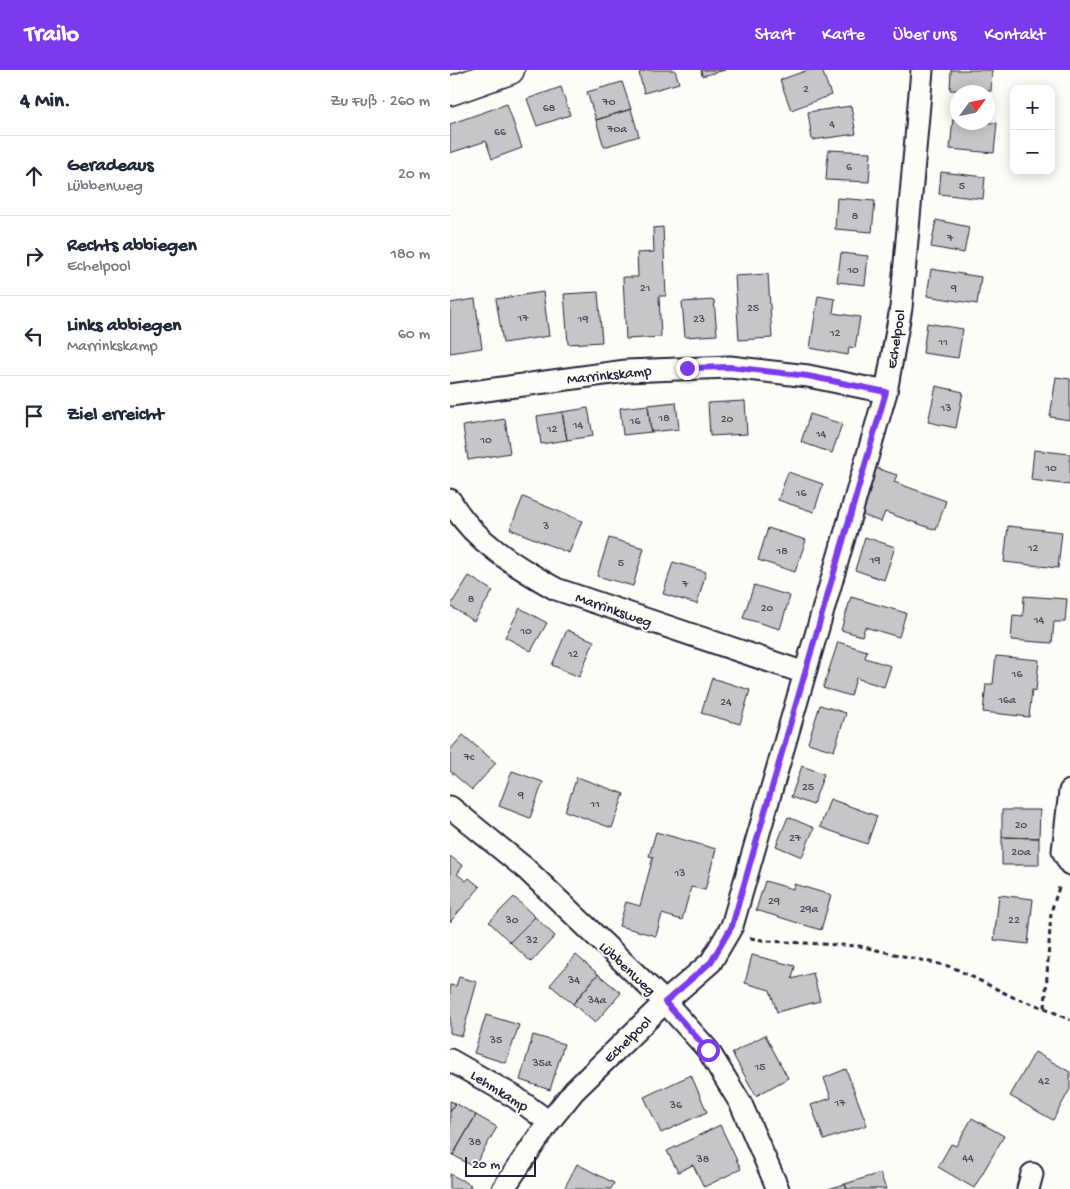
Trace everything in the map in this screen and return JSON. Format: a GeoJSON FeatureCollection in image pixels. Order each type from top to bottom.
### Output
{"type":"FeatureCollection","features":[{"type":"Feature","properties":{"kind":"street"},"geometry":{"type":"LineString","coordinates":[[453,85],[510,70]]}},
{"type":"Feature","properties":{"kind":"street","name":"Echelpool"},"geometry":{"type":"LineString","coordinates":[[503,1189],[549,1122],[574,1091],[665,1002],[711,962],[732,926],[886,392],[901,308],[922,70]]}},
{"type":"Feature","properties":{"kind":"street","name":"Marrinkskamp"},"geometry":{"type":"LineString","coordinates":[[450,395],[626,371],[730,367],[808,376],[886,392]]}},
{"type":"Feature","properties":{"kind":"street","name":"Marrinksweg"},"geometry":{"type":"LineString","coordinates":[[450,500],[472,530],[522,570],[556,589],[805,673]]}},
{"type":"Feature","properties":{"kind":"street"},"geometry":{"type":"LineString","coordinates":[[1067,871],[1064,851],[1070,791]]}},
{"type":"Feature","properties":{"kind":"street","name":"Lübbenweg"},"geometry":{"type":"LineString","coordinates":[[450,807],[526,869],[665,1002],[708,1050],[741,1104],[778,1189]]}},
{"type":"Feature","properties":{"kind":"street","name":"Lehmkamp"},"geometry":{"type":"LineString","coordinates":[[450,1060],[515,1097],[549,1122]]}},
{"type":"Feature","properties":{"kind":"path"},"geometry":{"type":"LineString","coordinates":[[1045,1008],[1051,912],[1067,871]]}},
{"type":"Feature","properties":{"kind":"path"},"geometry":{"type":"LineString","coordinates":[[727,935],[769,941],[860,946],[952,967],[1014,998],[1045,1008],[1070,1020]]}},
{"type":"Feature","properties":{"kind":"building"},"geometry":{"type":"Polygon","coordinates":[[[647,70],[675,70],[679,83],[644,93],[639,73],[647,70]]]}},
{"type":"Feature","properties":{"kind":"building"},"geometry":{"type":"Polygon","coordinates":[[[701,70],[725,70],[702,76],[701,70]]]}},
{"type":"Feature","properties":{"kind":"building"},"geometry":{"type":"Polygon","coordinates":[[[808,70],[822,70],[831,95],[791,110],[780,80],[808,70]]]}},
{"type":"Feature","properties":{"kind":"building"},"geometry":{"type":"Polygon","coordinates":[[[951,70],[992,70],[991,85],[950,85],[951,70]]]}},
{"type":"Feature","properties":{"kind":"building"},"geometry":{"type":"Polygon","coordinates":[[[622,82],[631,109],[596,120],[587,92],[622,82]]]}},
{"type":"Feature","properties":{"kind":"building"},"geometry":{"type":"Polygon","coordinates":[[[561,87],[570,115],[537,126],[527,99],[561,87]]]}},
{"type":"Feature","properties":{"kind":"building"},"geometry":{"type":"Polygon","coordinates":[[[507,104],[522,148],[492,159],[486,141],[450,153],[450,124],[507,104]]]}},
{"type":"Feature","properties":{"kind":"building"},"geometry":{"type":"Polygon","coordinates":[[[851,106],[856,134],[812,140],[808,112],[851,106]]]}},
{"type":"Feature","properties":{"kind":"building"},"geometry":{"type":"Polygon","coordinates":[[[631,109],[639,136],[604,147],[596,120],[631,109]]]}},
{"type":"Feature","properties":{"kind":"building"},"geometry":{"type":"Polygon","coordinates":[[[995,123],[997,123],[994,153],[950,149],[952,130],[995,130],[995,123]]]}},
{"type":"Feature","properties":{"kind":"building"},"geometry":{"type":"Polygon","coordinates":[[[828,150],[871,152],[869,182],[826,180],[828,150]]]}},
{"type":"Feature","properties":{"kind":"building"},"geometry":{"type":"Polygon","coordinates":[[[941,172],[985,177],[983,199],[939,194],[941,172]]]}},
{"type":"Feature","properties":{"kind":"building"},"geometry":{"type":"Polygon","coordinates":[[[837,198],[875,201],[872,232],[835,229],[837,198]]]}},
{"type":"Feature","properties":{"kind":"building"},"geometry":{"type":"Polygon","coordinates":[[[936,220],[969,227],[964,253],[931,247],[936,220]]]}},
{"type":"Feature","properties":{"kind":"building"},"geometry":{"type":"Polygon","coordinates":[[[663,227],[666,296],[659,296],[661,337],[626,339],[623,277],[638,277],[637,253],[654,252],[653,228],[663,227]]]}},
{"type":"Feature","properties":{"kind":"building"},"geometry":{"type":"Polygon","coordinates":[[[841,253],[868,256],[865,285],[837,282],[841,253]]]}},
{"type":"Feature","properties":{"kind":"building"},"geometry":{"type":"Polygon","coordinates":[[[931,269],[981,277],[977,304],[927,296],[931,269]]]}},
{"type":"Feature","properties":{"kind":"building"},"geometry":{"type":"Polygon","coordinates":[[[768,274],[772,338],[739,340],[735,276],[768,274]]]}},
{"type":"Feature","properties":{"kind":"building"},"geometry":{"type":"Polygon","coordinates":[[[543,292],[549,336],[503,343],[496,299],[543,292]]]}},
{"type":"Feature","properties":{"kind":"building"},"geometry":{"type":"Polygon","coordinates":[[[598,292],[602,342],[568,344],[564,294],[598,292]]]}},
{"type":"Feature","properties":{"kind":"building"},"geometry":{"type":"Polygon","coordinates":[[[818,296],[835,299],[833,313],[860,317],[855,348],[849,347],[848,355],[810,348],[818,296]]]}},
{"type":"Feature","properties":{"kind":"building"},"geometry":{"type":"Polygon","coordinates":[[[475,299],[482,348],[450,353],[450,303],[475,299]]]}},
{"type":"Feature","properties":{"kind":"building"},"geometry":{"type":"Polygon","coordinates":[[[714,300],[717,335],[685,337],[682,302],[714,300]]]}},
{"type":"Feature","properties":{"kind":"building"},"geometry":{"type":"Polygon","coordinates":[[[927,323],[963,329],[958,358],[923,353],[927,323]]]}},
{"type":"Feature","properties":{"kind":"building"},"geometry":{"type":"Polygon","coordinates":[[[1056,377],[1070,379],[1070,420],[1050,417],[1056,377]]]}},
{"type":"Feature","properties":{"kind":"building"},"geometry":{"type":"Polygon","coordinates":[[[936,386],[963,392],[956,428],[928,422],[936,386]]]}},
{"type":"Feature","properties":{"kind":"building"},"geometry":{"type":"Polygon","coordinates":[[[745,401],[747,434],[710,436],[708,403],[745,401]]]}},
{"type":"Feature","properties":{"kind":"building"},"geometry":{"type":"Polygon","coordinates":[[[676,402],[679,429],[651,432],[648,405],[676,402]]]}},
{"type":"Feature","properties":{"kind":"building"},"geometry":{"type":"Polygon","coordinates":[[[648,405],[651,432],[623,435],[620,408],[648,405]]]}},
{"type":"Feature","properties":{"kind":"building"},"geometry":{"type":"Polygon","coordinates":[[[588,408],[593,436],[567,440],[562,412],[588,408]]]}},
{"type":"Feature","properties":{"kind":"building"},"geometry":{"type":"Polygon","coordinates":[[[562,412],[567,440],[541,444],[537,416],[562,412]]]}},
{"type":"Feature","properties":{"kind":"building"},"geometry":{"type":"Polygon","coordinates":[[[810,414],[842,424],[832,453],[801,442],[810,414]]]}},
{"type":"Feature","properties":{"kind":"building"},"geometry":{"type":"Polygon","coordinates":[[[505,419],[510,453],[468,460],[463,426],[505,419]]]}},
{"type":"Feature","properties":{"kind":"building"},"geometry":{"type":"Polygon","coordinates":[[[1034,450],[1070,454],[1070,485],[1031,480],[1034,450]]]}},
{"type":"Feature","properties":{"kind":"building"},"geometry":{"type":"Polygon","coordinates":[[[876,468],[897,475],[894,482],[946,501],[936,530],[885,512],[881,522],[860,514],[876,468]]]}},
{"type":"Feature","properties":{"kind":"building"},"geometry":{"type":"Polygon","coordinates":[[[788,472],[823,484],[814,512],[778,500],[788,472]]]}},
{"type":"Feature","properties":{"kind":"building"},"geometry":{"type":"Polygon","coordinates":[[[523,497],[582,521],[569,553],[510,529],[523,497]]]}},
{"type":"Feature","properties":{"kind":"building"},"geometry":{"type":"Polygon","coordinates":[[[1008,526],[1062,532],[1058,568],[1004,562],[1008,526]]]}},
{"type":"Feature","properties":{"kind":"building"},"geometry":{"type":"Polygon","coordinates":[[[768,528],[806,540],[795,572],[758,560],[768,528]]]}},
{"type":"Feature","properties":{"kind":"building"},"geometry":{"type":"Polygon","coordinates":[[[865,537],[895,547],[884,580],[855,570],[865,537]]]}},
{"type":"Feature","properties":{"kind":"building"},"geometry":{"type":"Polygon","coordinates":[[[609,538],[644,548],[633,586],[597,576],[609,538]]]}},
{"type":"Feature","properties":{"kind":"building"},"geometry":{"type":"Polygon","coordinates":[[[673,562],[706,572],[697,604],[663,594],[673,562]]]}},
{"type":"Feature","properties":{"kind":"building"},"geometry":{"type":"Polygon","coordinates":[[[469,576],[493,591],[474,621],[450,606],[469,576]]]}},
{"type":"Feature","properties":{"kind":"building"},"geometry":{"type":"Polygon","coordinates":[[[754,585],[790,596],[780,629],[743,618],[754,585]]]}},
{"type":"Feature","properties":{"kind":"building"},"geometry":{"type":"Polygon","coordinates":[[[1024,596],[1067,599],[1065,622],[1054,622],[1052,643],[1011,640],[1013,615],[1023,616],[1024,596]]]}},
{"type":"Feature","properties":{"kind":"building"},"geometry":{"type":"Polygon","coordinates":[[[851,597],[906,613],[899,637],[865,627],[862,636],[841,630],[851,597]]]}},
{"type":"Feature","properties":{"kind":"building"},"geometry":{"type":"Polygon","coordinates":[[[520,608],[547,623],[531,651],[505,637],[520,608]]]}},
{"type":"Feature","properties":{"kind":"building"},"geometry":{"type":"Polygon","coordinates":[[[567,630],[594,641],[579,677],[552,665],[567,630]]]}},
{"type":"Feature","properties":{"kind":"building"},"geometry":{"type":"Polygon","coordinates":[[[838,642],[867,651],[865,658],[891,666],[884,687],[856,678],[851,696],[823,688],[838,642]]]}},
{"type":"Feature","properties":{"kind":"building"},"geometry":{"type":"Polygon","coordinates":[[[996,656],[1039,660],[1036,691],[1032,690],[1029,717],[983,712],[986,684],[993,684],[996,656]]]}},
{"type":"Feature","properties":{"kind":"building"},"geometry":{"type":"Polygon","coordinates":[[[712,678],[750,690],[740,724],[701,713],[712,678]]]}},
{"type":"Feature","properties":{"kind":"building"},"geometry":{"type":"Polygon","coordinates":[[[820,705],[846,713],[834,751],[808,743],[820,705]]]}},
{"type":"Feature","properties":{"kind":"building"},"geometry":{"type":"Polygon","coordinates":[[[463,735],[496,763],[472,790],[450,771],[450,750],[463,735]]]}},
{"type":"Feature","properties":{"kind":"building"},"geometry":{"type":"Polygon","coordinates":[[[802,766],[824,774],[813,805],[791,797],[802,766]]]}},
{"type":"Feature","properties":{"kind":"building"},"geometry":{"type":"Polygon","coordinates":[[[512,771],[543,782],[530,818],[499,806],[512,771]]]}},
{"type":"Feature","properties":{"kind":"building"},"geometry":{"type":"Polygon","coordinates":[[[577,777],[624,794],[612,828],[565,811],[577,777]]]}},
{"type":"Feature","properties":{"kind":"building"},"geometry":{"type":"Polygon","coordinates":[[[830,799],[877,816],[867,844],[820,827],[830,799]]]}},
{"type":"Feature","properties":{"kind":"building"},"geometry":{"type":"Polygon","coordinates":[[[1002,810],[1040,810],[1039,838],[1002,837],[1002,810]]]}},
{"type":"Feature","properties":{"kind":"building"},"geometry":{"type":"Polygon","coordinates":[[[788,817],[814,828],[802,857],[776,846],[788,817]]]}},
{"type":"Feature","properties":{"kind":"building"},"geometry":{"type":"Polygon","coordinates":[[[656,832],[716,849],[705,890],[691,887],[682,920],[662,914],[656,936],[619,926],[626,902],[640,906],[653,857],[649,856],[656,832]]]}},
{"type":"Feature","properties":{"kind":"building"},"geometry":{"type":"Polygon","coordinates":[[[1002,837],[1039,838],[1039,865],[1002,865],[1002,837]]]}},
{"type":"Feature","properties":{"kind":"building"},"geometry":{"type":"Polygon","coordinates":[[[450,856],[463,866],[457,874],[466,881],[469,878],[480,887],[450,922],[450,856]]]}},
{"type":"Feature","properties":{"kind":"building"},"geometry":{"type":"Polygon","coordinates":[[[765,881],[793,889],[794,884],[831,895],[821,930],[756,910],[765,881]]]}},
{"type":"Feature","properties":{"kind":"building"},"geometry":{"type":"Polygon","coordinates":[[[999,895],[1033,899],[1028,944],[994,940],[999,895]]]}},
{"type":"Feature","properties":{"kind":"building"},"geometry":{"type":"Polygon","coordinates":[[[514,897],[535,917],[510,942],[489,922],[514,897]]]}},
{"type":"Feature","properties":{"kind":"building"},"geometry":{"type":"Polygon","coordinates":[[[535,917],[555,936],[531,962],[510,942],[535,917]]]}},
{"type":"Feature","properties":{"kind":"building"},"geometry":{"type":"Polygon","coordinates":[[[576,955],[598,974],[573,1004],[550,985],[576,955]]]}},
{"type":"Feature","properties":{"kind":"building"},"geometry":{"type":"Polygon","coordinates":[[[752,955],[795,966],[792,979],[813,973],[820,1001],[777,1012],[770,990],[745,983],[752,955]]]}},
{"type":"Feature","properties":{"kind":"building"},"geometry":{"type":"Polygon","coordinates":[[[598,974],[621,993],[595,1023],[573,1004],[598,974]]]}},
{"type":"Feature","properties":{"kind":"building"},"geometry":{"type":"Polygon","coordinates":[[[459,977],[477,982],[462,1036],[450,1033],[450,985],[456,986],[459,977]]]}},
{"type":"Feature","properties":{"kind":"building"},"geometry":{"type":"Polygon","coordinates":[[[486,1015],[519,1025],[506,1063],[474,1053],[486,1015]]]}},
{"type":"Feature","properties":{"kind":"building"},"geometry":{"type":"Polygon","coordinates":[[[533,1035],[564,1044],[550,1090],[520,1080],[533,1035]]]}},
{"type":"Feature","properties":{"kind":"building"},"geometry":{"type":"Polygon","coordinates":[[[765,1035],[788,1078],[756,1096],[732,1053],[765,1035]]]}},
{"type":"Feature","properties":{"kind":"building"},"geometry":{"type":"Polygon","coordinates":[[[1035,1052],[1070,1072],[1070,1089],[1053,1120],[1010,1096],[1035,1052]]]}},
{"type":"Feature","properties":{"kind":"building"},"geometry":{"type":"Polygon","coordinates":[[[846,1069],[867,1125],[824,1140],[811,1105],[831,1098],[824,1078],[846,1069]]]}},
{"type":"Feature","properties":{"kind":"building"},"geometry":{"type":"Polygon","coordinates":[[[691,1075],[707,1112],[661,1133],[644,1097],[691,1075]]]}},
{"type":"Feature","properties":{"kind":"building"},"geometry":{"type":"Polygon","coordinates":[[[450,1101],[455,1103],[450,1112],[450,1101]]]}},
{"type":"Feature","properties":{"kind":"building"},"geometry":{"type":"Polygon","coordinates":[[[455,1103],[476,1115],[453,1155],[450,1154],[450,1112],[455,1103]]]}},
{"type":"Feature","properties":{"kind":"building"},"geometry":{"type":"Polygon","coordinates":[[[476,1115],[497,1127],[474,1167],[453,1155],[476,1115]]]}},
{"type":"Feature","properties":{"kind":"building"},"geometry":{"type":"Polygon","coordinates":[[[972,1118],[1004,1136],[974,1188],[938,1167],[951,1144],[956,1146],[972,1118]]]}},
{"type":"Feature","properties":{"kind":"building"},"geometry":{"type":"Polygon","coordinates":[[[720,1125],[741,1169],[704,1187],[693,1165],[678,1172],[667,1151],[720,1125]]]}},
{"type":"Feature","properties":{"kind":"building"},"geometry":{"type":"Polygon","coordinates":[[[577,1164],[614,1183],[611,1189],[564,1189],[577,1164]]]}},
{"type":"Feature","properties":{"kind":"building"},"geometry":{"type":"Polygon","coordinates":[[[880,1173],[886,1189],[847,1189],[845,1184],[880,1173]]]}},
{"type":"Feature","properties":{"kind":"building"},"geometry":{"type":"Polygon","coordinates":[[[450,1174],[471,1185],[469,1189],[450,1189],[450,1174]]]}},
{"type":"Feature","properties":{"kind":"building"},"geometry":{"type":"Polygon","coordinates":[[[845,1184],[847,1189],[828,1189],[845,1184]]]}},
{"type":"Feature","properties":{"kind":"route"},"geometry":{"type":"LineString","coordinates":[[687,368],[730,367],[808,376],[886,392],[732,926],[711,962],[665,1002],[708,1050]]}}]}
